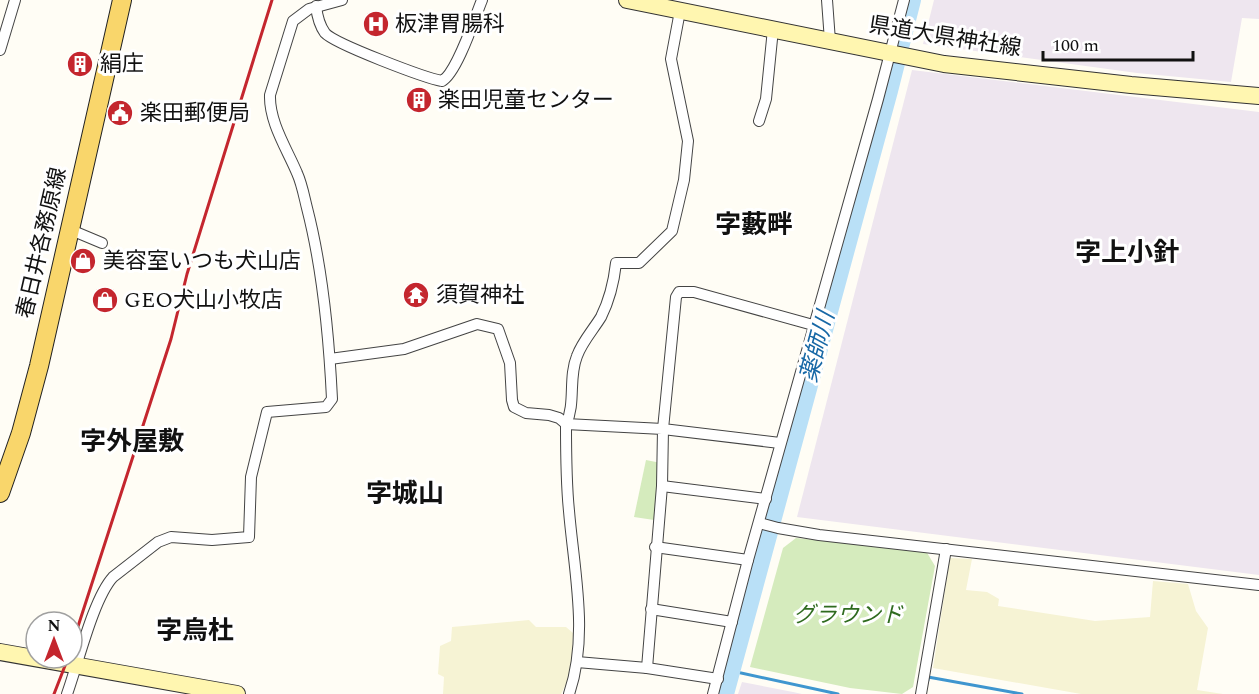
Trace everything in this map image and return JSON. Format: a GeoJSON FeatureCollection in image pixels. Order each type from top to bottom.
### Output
{"type":"FeatureCollection","features":[{"type":"Feature","properties":{"kind":"main road","name":"春日井各務原線"},"geometry":{"type":"LineString","coordinates":[[0,493],[21,433],[71,230],[122,0]]}},
{"type":"Feature","properties":{"kind":"main road","name":"県道大県神社線"},"geometry":{"type":"LineString","coordinates":[[627,0],[664,4],[681,11],[944,64],[1131,85],[1259,96]]}},
{"type":"Feature","properties":{"kind":"main road"},"geometry":{"type":"LineString","coordinates":[[0,652],[24,656]]}},
{"type":"Feature","properties":{"kind":"main road"},"geometry":{"type":"LineString","coordinates":[[84,666],[237,694]]}},
{"type":"Feature","properties":{"kind":"street"},"geometry":{"type":"LineString","coordinates":[[0,50],[15,0]]}},
{"type":"Feature","properties":{"kind":"street"},"geometry":{"type":"LineString","coordinates":[[316,6],[319,21],[329,36],[392,64],[442,81],[449,76],[458,60],[482,0]]}},
{"type":"Feature","properties":{"kind":"street"},"geometry":{"type":"LineString","coordinates":[[827,0],[830,41]]}},
{"type":"Feature","properties":{"kind":"street"},"geometry":{"type":"LineString","coordinates":[[713,694],[748,560],[762,523],[780,443],[876,108],[904,0]]}},
{"type":"Feature","properties":{"kind":"street"},"geometry":{"type":"LineString","coordinates":[[84,644],[97,604],[107,584],[158,542],[171,537],[212,540],[249,537],[251,477],[267,412],[326,407],[332,399],[330,359],[317,253],[298,175],[273,116],[270,95],[293,21],[316,6],[336,1]]}},
{"type":"Feature","properties":{"kind":"street"},"geometry":{"type":"LineString","coordinates":[[569,694],[577,662],[578,600],[567,488],[566,424],[570,415],[572,377],[576,357],[602,315],[616,263],[639,263],[672,231],[684,180],[688,141],[670,59],[681,11]]}},
{"type":"Feature","properties":{"kind":"street"},"geometry":{"type":"LineString","coordinates":[[759,121],[766,99],[773,29]]}},
{"type":"Feature","properties":{"kind":"street"},"geometry":{"type":"LineString","coordinates":[[71,230],[102,243]]}},
{"type":"Feature","properties":{"kind":"street"},"geometry":{"type":"LineString","coordinates":[[646,668],[662,486],[663,429],[676,297],[679,292],[694,292],[813,325]]}},
{"type":"Feature","properties":{"kind":"street"},"geometry":{"type":"LineString","coordinates":[[330,359],[404,349],[477,324],[498,329],[510,363],[512,400],[514,406],[526,413],[560,418],[566,424],[663,429],[780,443]]}},
{"type":"Feature","properties":{"kind":"street"},"geometry":{"type":"LineString","coordinates":[[662,486],[766,499]]}},
{"type":"Feature","properties":{"kind":"street"},"geometry":{"type":"LineString","coordinates":[[762,523],[819,535],[1259,585]]}},
{"type":"Feature","properties":{"kind":"street"},"geometry":{"type":"LineString","coordinates":[[655,547],[748,560]]}},
{"type":"Feature","properties":{"kind":"street"},"geometry":{"type":"LineString","coordinates":[[921,694],[946,549]]}},
{"type":"Feature","properties":{"kind":"street"},"geometry":{"type":"LineString","coordinates":[[651,609],[732,622]]}},
{"type":"Feature","properties":{"kind":"street"},"geometry":{"type":"LineString","coordinates":[[577,662],[646,668],[718,680]]}},
{"type":"Feature","properties":{"kind":"street"},"geometry":{"type":"LineString","coordinates":[[68,694],[75,670]]}},
{"type":"Feature","properties":{"kind":"shaded area"},"geometry":{"type":"Polygon","coordinates":[[[934,0],[1259,0],[1259,19],[1242,18],[1231,82],[1137,73],[923,44],[934,0]]]}},
{"type":"Feature","properties":{"kind":"shaded area"},"geometry":{"type":"Polygon","coordinates":[[[912,70],[1259,112],[1259,575],[797,517],[912,70]]]}},
{"type":"Feature","properties":{"kind":"shaded area"},"geometry":{"type":"Polygon","coordinates":[[[950,558],[972,559],[966,590],[987,592],[999,599],[998,606],[1095,621],[1150,617],[1153,581],[1188,584],[1196,611],[1208,628],[1197,690],[1223,694],[1081,694],[933,668],[950,558]]]}},
{"type":"Feature","properties":{"kind":"shaded area"},"geometry":{"type":"Polygon","coordinates":[[[529,620],[536,627],[566,627],[573,633],[572,661],[568,680],[561,694],[443,694],[444,677],[438,674],[440,646],[451,641],[452,627],[529,620]]]}},
{"type":"Feature","properties":{"kind":"shaded area"},"geometry":{"type":"Polygon","coordinates":[[[742,682],[793,692],[802,694],[738,694],[742,682]]]}},
{"type":"Feature","properties":{"kind":"green space"},"geometry":{"type":"Polygon","coordinates":[[[646,460],[661,463],[654,520],[634,517],[646,460]]]}},
{"type":"Feature","properties":{"kind":"green space","name":"グラウンド"},"geometry":{"type":"Polygon","coordinates":[[[796,538],[926,551],[935,566],[913,687],[902,694],[850,688],[750,667],[783,548],[796,538]]]}},
{"type":"Feature","properties":{"kind":"waterway","name":"薬師川"},"geometry":{"type":"LineString","coordinates":[[725,694],[912,0]]}},
{"type":"Feature","properties":{"kind":"waterway"},"geometry":{"type":"LineString","coordinates":[[732,671],[838,694]]}},
{"type":"Feature","properties":{"kind":"waterway"},"geometry":{"type":"LineString","coordinates":[[928,680],[928,677],[1022,694]]}},
{"type":"Feature","properties":{"kind":"railway"},"geometry":{"type":"LineString","coordinates":[[83,610],[171,339],[187,274],[272,0]]}},
{"type":"Feature","properties":{"kind":"railway"},"geometry":{"type":"LineString","coordinates":[[54,694],[63,670]]}},
{"type":"Feature","properties":{"kind":"place","name":"板津胃腸科"},"geometry":{"type":"Point","coordinates":[376,24]}},
{"type":"Feature","properties":{"kind":"place","name":"絹庄"},"geometry":{"type":"Point","coordinates":[80,64]}},
{"type":"Feature","properties":{"kind":"place","name":"楽田児童センター"},"geometry":{"type":"Point","coordinates":[419,100]}},
{"type":"Feature","properties":{"kind":"place","name":"楽田郵便局"},"geometry":{"type":"Point","coordinates":[120,113]}},
{"type":"Feature","properties":{"kind":"place","name":"美容室いつも犬山店"},"geometry":{"type":"Point","coordinates":[83,261]}},
{"type":"Feature","properties":{"kind":"place","name":"須賀神社"},"geometry":{"type":"Point","coordinates":[416,295]}},
{"type":"Feature","properties":{"kind":"place","name":"GEO犬山小牧店"},"geometry":{"type":"Point","coordinates":[105,300]}},
{"type":"Feature","properties":{"kind":"district","name":"字藪畔"},"geometry":{"type":"Point","coordinates":[754,225]}},
{"type":"Feature","properties":{"kind":"district","name":"字上小針"},"geometry":{"type":"Point","coordinates":[1127,253]}},
{"type":"Feature","properties":{"kind":"district","name":"字外屋敷"},"geometry":{"type":"Point","coordinates":[132,442]}},
{"type":"Feature","properties":{"kind":"district","name":"字城山"},"geometry":{"type":"Point","coordinates":[405,494]}},
{"type":"Feature","properties":{"kind":"district","name":"字烏杜"},"geometry":{"type":"Point","coordinates":[195,631]}}]}
